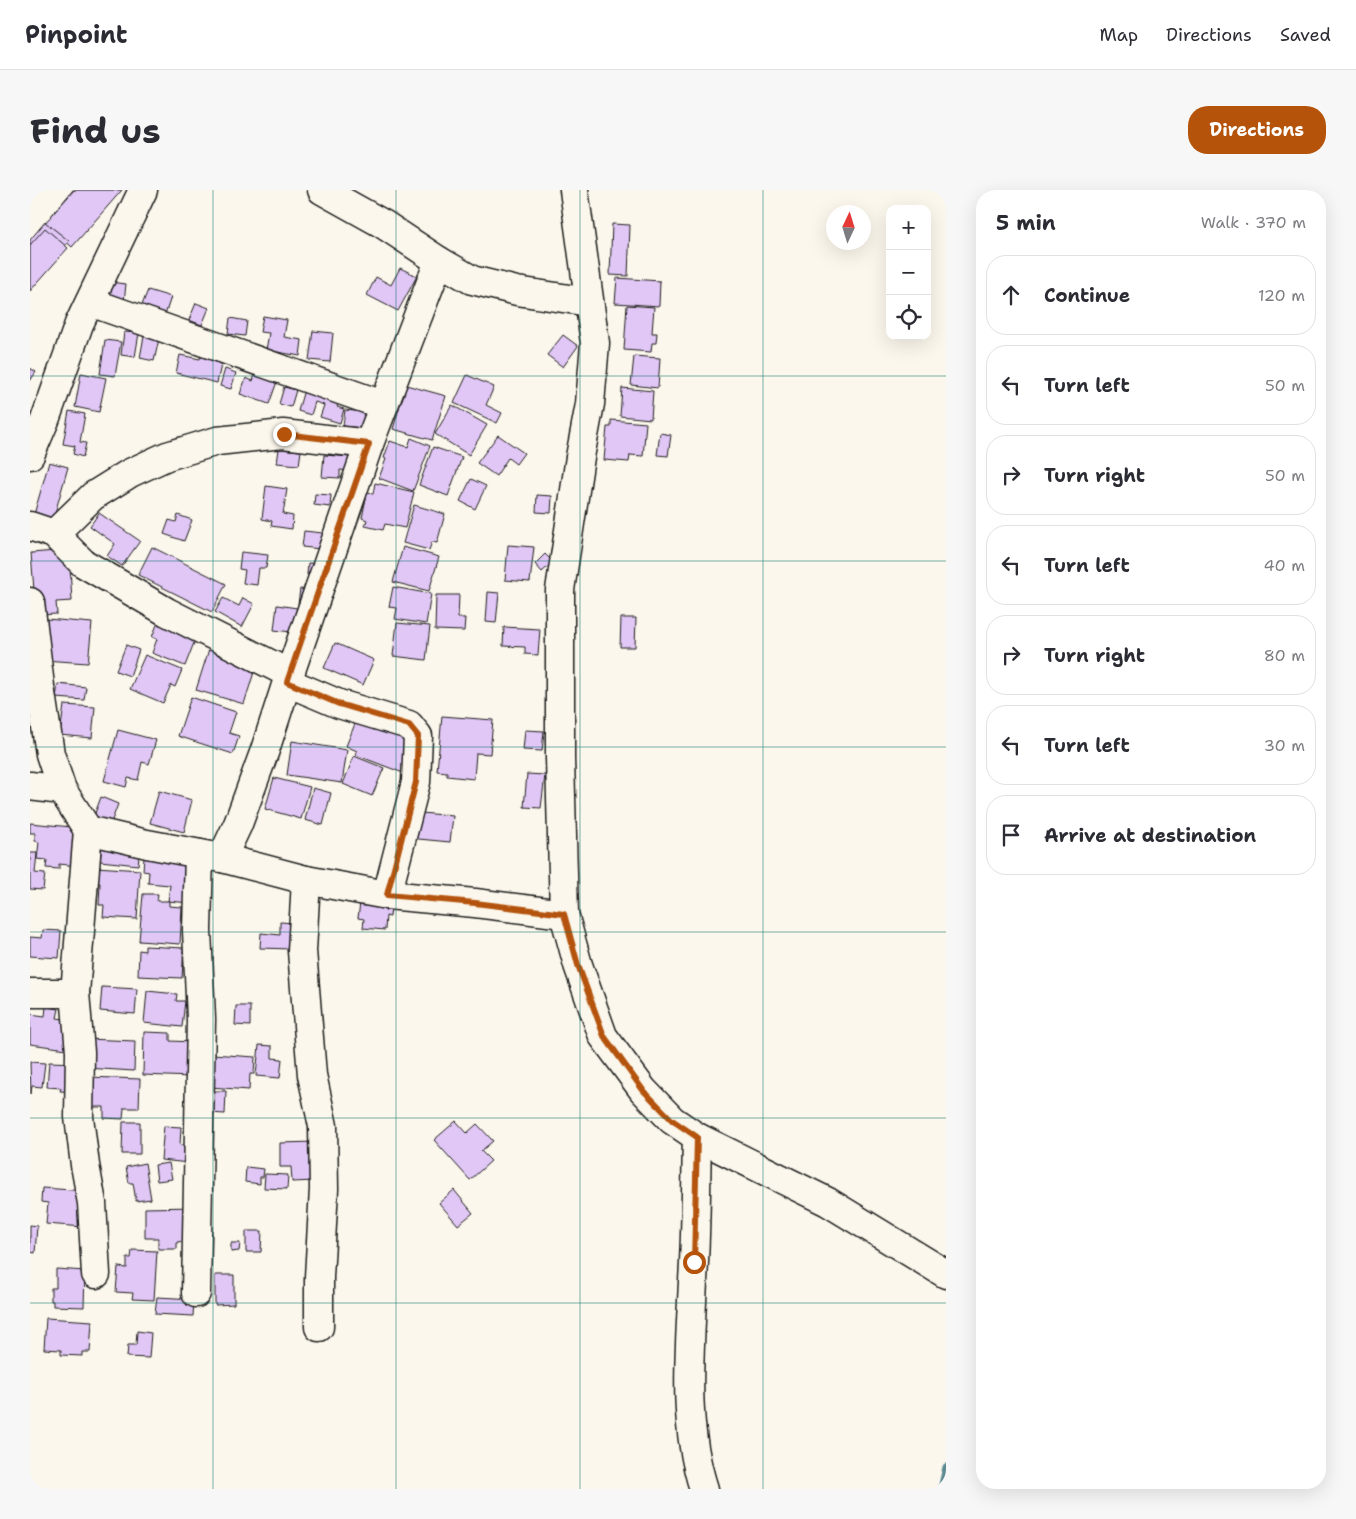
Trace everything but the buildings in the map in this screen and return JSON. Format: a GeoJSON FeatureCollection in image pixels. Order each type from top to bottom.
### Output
{"type":"FeatureCollection","features":[{"type":"Feature","properties":{"kind":"street"},"geometry":{"type":"LineString","coordinates":[[30,455],[45,420],[79,324],[142,190]]}},
{"type":"Feature","properties":{"kind":"street"},"geometry":{"type":"LineString","coordinates":[[322,190],[383,224],[472,280],[517,291],[589,302]]}},
{"type":"Feature","properties":{"kind":"street"},"geometry":{"type":"LineString","coordinates":[[574,190],[594,343],[590,404],[560,590],[560,758],[564,914],[578,965],[604,1036],[643,1090],[672,1120],[697,1137],[828,1202],[946,1274]]}},
{"type":"Feature","properties":{"kind":"street"},"geometry":{"type":"LineString","coordinates":[[196,1293],[201,1020],[196,930],[211,856],[238,824],[369,444],[439,261]]}},
{"type":"Feature","properties":{"kind":"street"},"geometry":{"type":"LineString","coordinates":[[90,302],[383,405]]}},
{"type":"Feature","properties":{"kind":"street"},"geometry":{"type":"LineString","coordinates":[[369,444],[284,434],[217,441],[167,456],[130,473],[42,530],[83,562],[166,612],[288,678],[339,704],[409,725],[418,736],[416,782],[387,895]]}},
{"type":"Feature","properties":{"kind":"street"},"geometry":{"type":"LineString","coordinates":[[30,602],[50,754],[62,790],[88,830],[75,993],[80,1052],[79,1117],[92,1203],[96,1274]]}},
{"type":"Feature","properties":{"kind":"street"},"geometry":{"type":"LineString","coordinates":[[30,786],[62,790]]}},
{"type":"Feature","properties":{"kind":"street"},"geometry":{"type":"LineString","coordinates":[[88,830],[211,856],[306,880],[387,895],[564,914]]}},
{"type":"Feature","properties":{"kind":"street"},"geometry":{"type":"LineString","coordinates":[[306,880],[302,951],[312,1075],[323,1126],[324,1189],[319,1277],[319,1327]]}},
{"type":"Feature","properties":{"kind":"street"},"geometry":{"type":"LineString","coordinates":[[30,993],[75,993]]}},
{"type":"Feature","properties":{"kind":"street"},"geometry":{"type":"LineString","coordinates":[[697,1137],[690,1359],[690,1424],[697,1467],[704,1489]]}},
{"type":"Feature","properties":{"kind":"waterway"},"geometry":{"type":"LineString","coordinates":[[941,1489],[946,1467]]}},
{"type":"Feature","properties":{"kind":"route"},"geometry":{"type":"LineString","coordinates":[[284,434],[369,444],[287,682],[339,704],[409,725],[418,736],[416,782],[387,895],[564,914],[578,965],[604,1036],[643,1090],[672,1120],[697,1137],[694,1262]]}}]}
